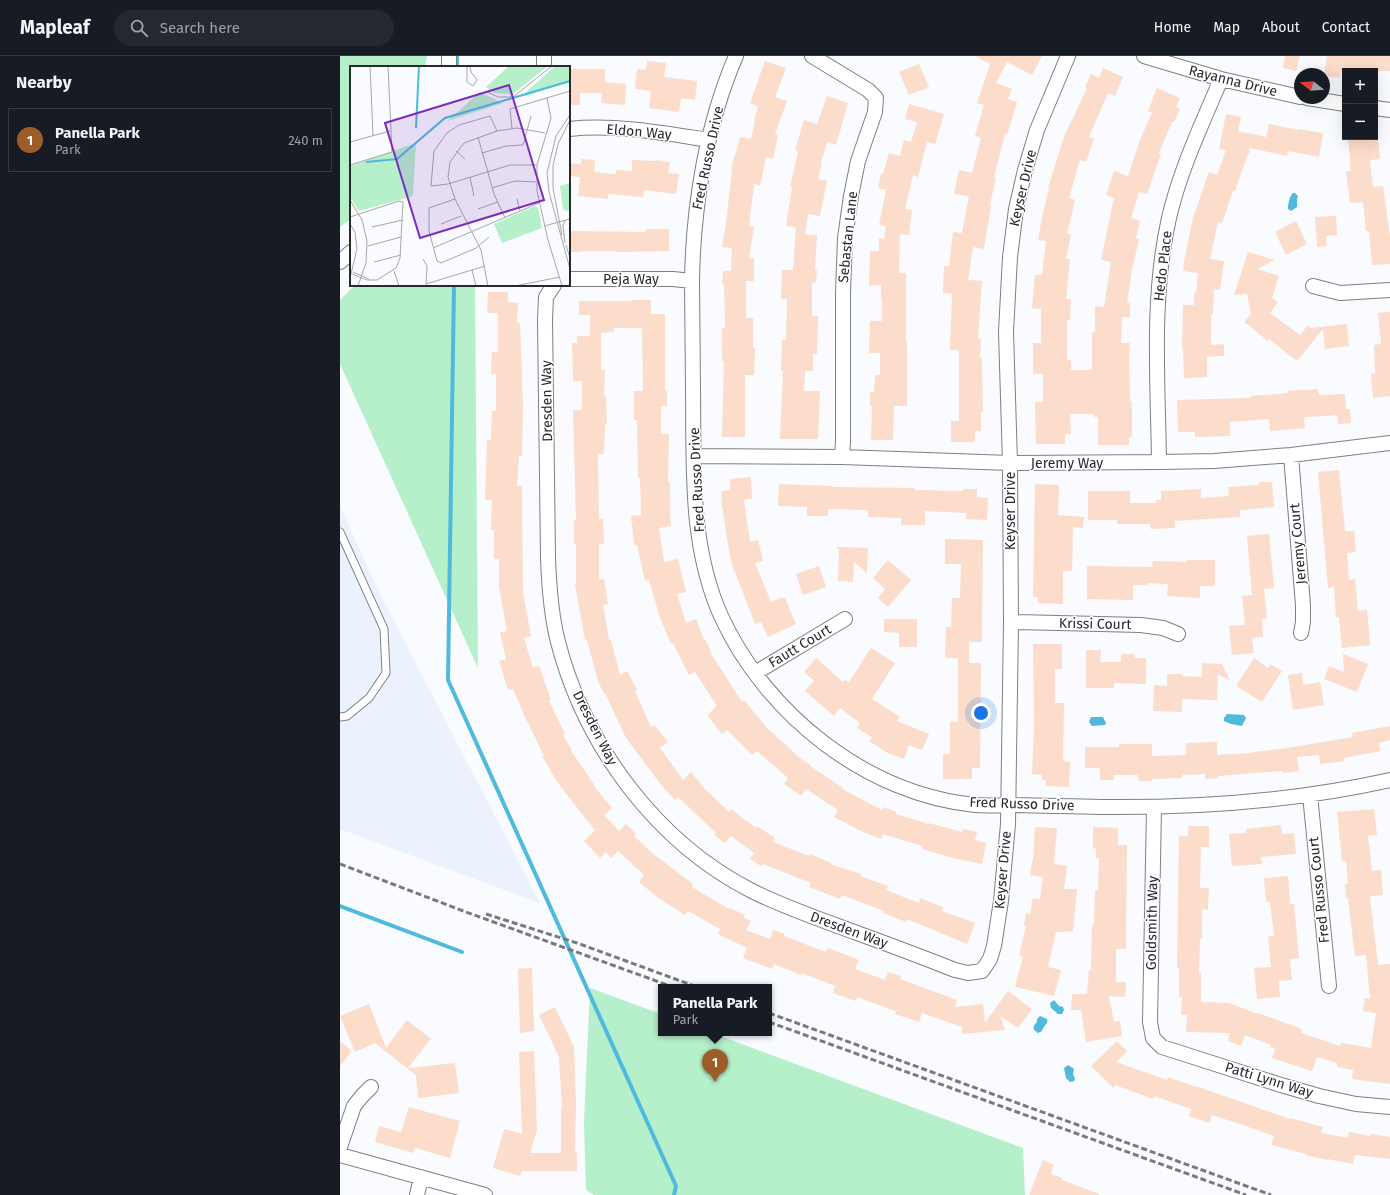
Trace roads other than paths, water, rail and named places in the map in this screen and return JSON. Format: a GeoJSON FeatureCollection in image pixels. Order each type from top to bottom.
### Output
{"type":"FeatureCollection","features":[{"type":"Feature","properties":{"kind":"street","name":"Fred Russo Drive"},"geometry":{"type":"LineString","coordinates":[[736,56],[719,104],[709,140],[696,214],[692,281],[695,456],[694,483],[696,519],[709,583],[720,614],[736,644],[755,673],[778,702],[836,752],[856,765],[906,788],[930,797],[977,805],[1154,808],[1247,802],[1310,795],[1390,780]]}},
{"type":"Feature","properties":{"kind":"street","name":"Sebastan Lane"},"geometry":{"type":"LineString","coordinates":[[812,56],[868,90],[876,98],[875,112],[857,168],[845,238],[842,293],[842,457]]}},
{"type":"Feature","properties":{"kind":"street","name":"Keyser Drive"},"geometry":{"type":"LineString","coordinates":[[982,971],[990,959],[994,946],[1002,901],[1007,832],[1010,622],[1010,462],[1006,332],[1010,257],[1016,209],[1025,170],[1037,130],[1068,56]]}},
{"type":"Feature","properties":{"kind":"street","name":"Rayanna Drive"},"geometry":{"type":"LineString","coordinates":[[1144,56],[1222,79],[1294,96]]}},
{"type":"Feature","properties":{"kind":"street","name":"Hedo Place"},"geometry":{"type":"LineString","coordinates":[[1159,462],[1158,290],[1162,252],[1169,217],[1191,148],[1222,79]]}},
{"type":"Feature","properties":{"kind":"street"},"geometry":{"type":"LineString","coordinates":[[1330,102],[1342,104]]}},
{"type":"Feature","properties":{"kind":"street"},"geometry":{"type":"LineString","coordinates":[[1378,108],[1390,110]]}},
{"type":"Feature","properties":{"kind":"street","name":"Eldon Way"},"geometry":{"type":"LineString","coordinates":[[570,130],[581,128],[625,129],[709,140]]}},
{"type":"Feature","properties":{"kind":"street"},"geometry":{"type":"LineString","coordinates":[[340,262],[350,253]]}},
{"type":"Feature","properties":{"kind":"street","name":"Peja Way"},"geometry":{"type":"LineString","coordinates":[[570,279],[666,279],[692,281]]}},
{"type":"Feature","properties":{"kind":"street","name":"Dresden Way"},"geometry":{"type":"LineString","coordinates":[[552,286],[546,297],[545,320],[548,564],[552,614],[566,669],[579,701],[594,733],[618,773],[650,813],[675,838],[702,860],[752,891],[823,920],[955,970],[968,973],[982,971]]}},
{"type":"Feature","properties":{"kind":"street"},"geometry":{"type":"LineString","coordinates":[[1313,286],[1340,293],[1390,290]]}},
{"type":"Feature","properties":{"kind":"street","name":"Jeremy Way"},"geometry":{"type":"LineString","coordinates":[[695,456],[842,457],[1010,462],[1159,462],[1214,461],[1390,444]]}},
{"type":"Feature","properties":{"kind":"street","name":"Jeremy Court"},"geometry":{"type":"LineString","coordinates":[[1291,454],[1303,605],[1303,622],[1301,633]]}},
{"type":"Feature","properties":{"kind":"street","name":"Fautt Court"},"geometry":{"type":"LineString","coordinates":[[755,673],[845,619]]}},
{"type":"Feature","properties":{"kind":"street","name":"Krissi Court"},"geometry":{"type":"LineString","coordinates":[[1010,622],[1141,625],[1163,628],[1178,634]]}},
{"type":"Feature","properties":{"kind":"street","name":"Fred Russo Court"},"geometry":{"type":"LineString","coordinates":[[1310,795],[1328,986]]}},
{"type":"Feature","properties":{"kind":"street","name":"Goldsmith Way"},"geometry":{"type":"LineString","coordinates":[[1153,1038],[1150,1022],[1154,808]]}},
{"type":"Feature","properties":{"kind":"street","name":"Patti Lynn Way"},"geometry":{"type":"LineString","coordinates":[[1153,1038],[1162,1047],[1282,1086],[1356,1104],[1390,1108]]}},
{"type":"Feature","properties":{"kind":"street"},"geometry":{"type":"LineString","coordinates":[[340,1147],[354,1106],[371,1087]]}},
{"type":"Feature","properties":{"kind":"street"},"geometry":{"type":"LineString","coordinates":[[340,1155],[485,1195]]}},
{"type":"Feature","properties":{"kind":"street"},"geometry":{"type":"LineString","coordinates":[[417,1195],[421,1177]]}},
{"type":"Feature","properties":{"kind":"lane"},"geometry":{"type":"LineString","coordinates":[[340,532],[384,628],[386,673],[369,698],[347,716],[340,717]]}},
{"type":"Feature","properties":{"kind":"water"},"geometry":{"type":"Polygon","coordinates":[[[1293,193],[1298,196],[1297,207],[1291,211],[1288,209],[1288,205],[1293,193]]]}},
{"type":"Feature","properties":{"kind":"water"},"geometry":{"type":"Polygon","coordinates":[[[1227,714],[1244,715],[1246,718],[1242,726],[1231,724],[1224,721],[1227,714]]]}},
{"type":"Feature","properties":{"kind":"water"},"geometry":{"type":"Polygon","coordinates":[[[1091,717],[1103,717],[1106,723],[1105,725],[1092,726],[1089,722],[1091,717]]]}},
{"type":"Feature","properties":{"kind":"water"},"geometry":{"type":"Polygon","coordinates":[[[1054,1000],[1059,1006],[1063,1007],[1064,1010],[1062,1014],[1058,1014],[1051,1008],[1050,1003],[1054,1000]]]}},
{"type":"Feature","properties":{"kind":"water"},"geometry":{"type":"Polygon","coordinates":[[[1040,1016],[1047,1019],[1047,1023],[1042,1031],[1038,1033],[1034,1030],[1034,1025],[1040,1016]]]}},
{"type":"Feature","properties":{"kind":"water"},"geometry":{"type":"Polygon","coordinates":[[[1068,1065],[1074,1069],[1073,1074],[1075,1079],[1074,1081],[1070,1082],[1066,1078],[1064,1068],[1068,1065]]]}},
{"type":"Feature","properties":{"kind":"waterway"},"geometry":{"type":"LineString","coordinates":[[457,56],[457,66]]}},
{"type":"Feature","properties":{"kind":"waterway"},"geometry":{"type":"LineString","coordinates":[[454,286],[448,680],[676,1186],[674,1195]]}},
{"type":"Feature","properties":{"kind":"waterway"},"geometry":{"type":"LineString","coordinates":[[340,906],[462,952]]}},
{"type":"Feature","properties":{"kind":"railway"},"geometry":{"type":"LineString","coordinates":[[340,864],[466,912],[665,984]]}},
{"type":"Feature","properties":{"kind":"railway"},"geometry":{"type":"LineString","coordinates":[[486,914],[577,943],[689,984]]}},
{"type":"Feature","properties":{"kind":"railway"},"geometry":{"type":"LineString","coordinates":[[772,1014],[1271,1195]]}},
{"type":"Feature","properties":{"kind":"railway"},"geometry":{"type":"LineString","coordinates":[[772,1023],[1246,1195]]}},
{"type":"Feature","properties":{"kind":"place","name":"Panella Park"},"geometry":{"type":"Point","coordinates":[715,1082]}}]}
